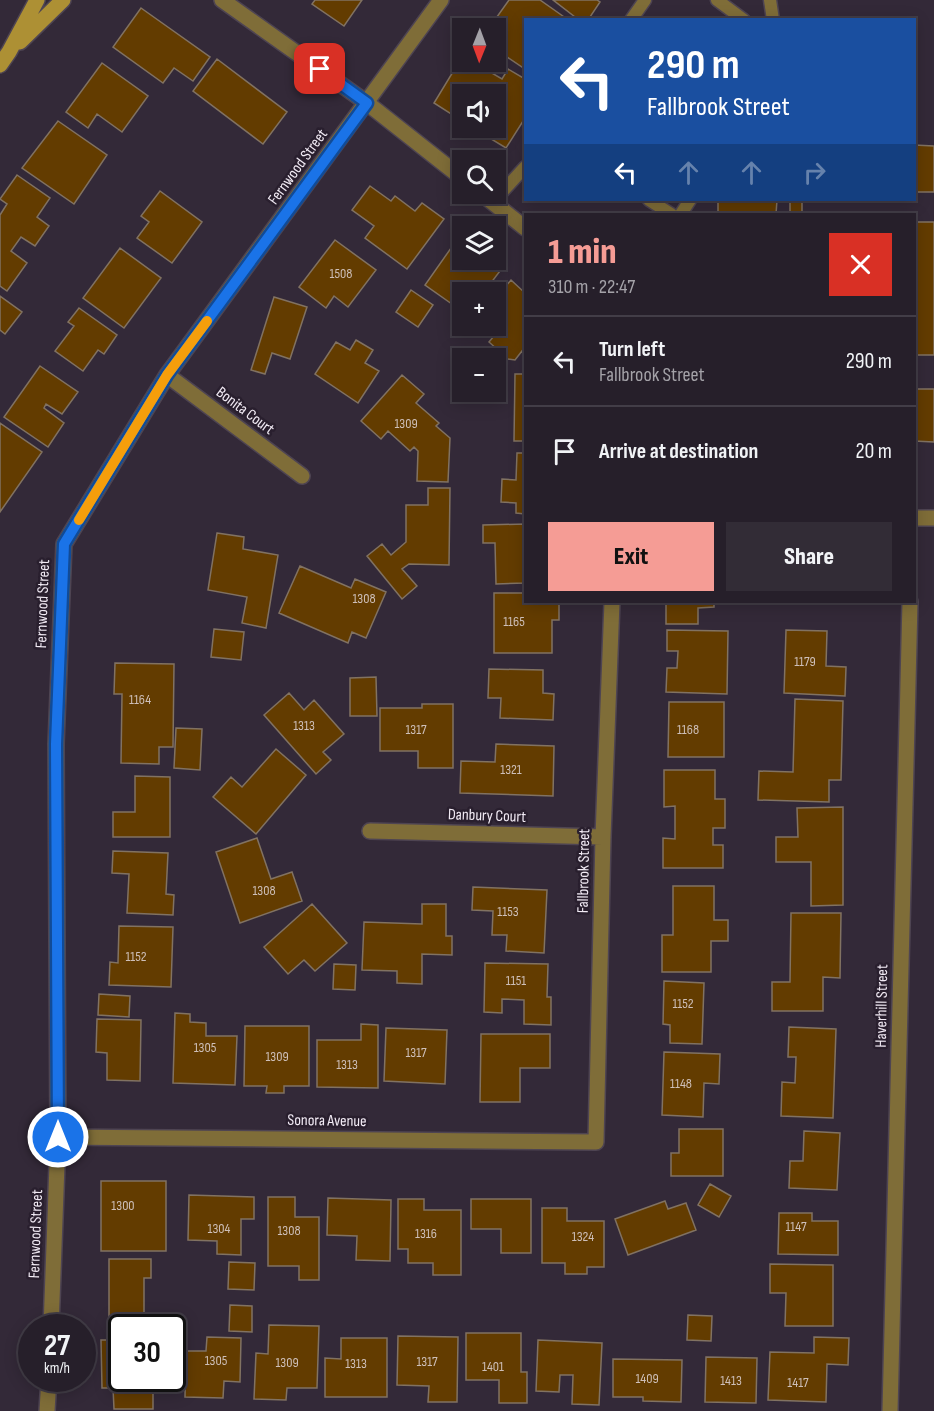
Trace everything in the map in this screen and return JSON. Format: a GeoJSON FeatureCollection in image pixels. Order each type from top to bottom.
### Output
{"type":"FeatureCollection","features":[{"type":"Feature","properties":{"kind":"street"},"geometry":{"type":"LineString","coordinates":[[0,65],[37,0]]}},
{"type":"Feature","properties":{"kind":"street"},"geometry":{"type":"LineString","coordinates":[[9,52],[63,0]]}},
{"type":"Feature","properties":{"kind":"street"},"geometry":{"type":"LineString","coordinates":[[222,0],[367,103],[452,170]]}},
{"type":"Feature","properties":{"kind":"street","name":"Fernwood Street"},"geometry":{"type":"LineString","coordinates":[[52,1314],[58,1137],[56,744],[64,544],[167,375],[441,0]]}},
{"type":"Feature","properties":{"kind":"street"},"geometry":{"type":"LineString","coordinates":[[495,204],[524,227]]}},
{"type":"Feature","properties":{"kind":"street","name":"Bonita Court"},"geometry":{"type":"LineString","coordinates":[[167,375],[302,476]]}},
{"type":"Feature","properties":{"kind":"street"},"geometry":{"type":"LineString","coordinates":[[916,518],[934,518]]}},
{"type":"Feature","properties":{"kind":"street","name":"Fallbrook Street"},"geometry":{"type":"LineString","coordinates":[[596,1142],[603,837],[612,603]]}},
{"type":"Feature","properties":{"kind":"street","name":"Haverhill Street"},"geometry":{"type":"LineString","coordinates":[[891,1411],[910,603]]}},
{"type":"Feature","properties":{"kind":"street","name":"Danbury Court"},"geometry":{"type":"LineString","coordinates":[[370,831],[603,837]]}},
{"type":"Feature","properties":{"kind":"street","name":"Sonora Avenue"},"geometry":{"type":"LineString","coordinates":[[58,1137],[596,1142]]}},
{"type":"Feature","properties":{"kind":"street"},"geometry":{"type":"LineString","coordinates":[[47,1411],[48,1392]]}},
{"type":"Feature","properties":{"kind":"lane"},"geometry":{"type":"LineString","coordinates":[[632,18],[645,0]]}},
{"type":"Feature","properties":{"kind":"lane"},"geometry":{"type":"LineString","coordinates":[[717,0],[741,18]]}},
{"type":"Feature","properties":{"kind":"lane"},"geometry":{"type":"LineString","coordinates":[[770,0],[773,18]]}},
{"type":"Feature","properties":{"kind":"lane"},"geometry":{"type":"LineString","coordinates":[[506,182],[524,167]]}},
{"type":"Feature","properties":{"kind":"lane"},"geometry":{"type":"LineString","coordinates":[[651,201],[669,213]]}},
{"type":"Feature","properties":{"kind":"building"},"geometry":{"type":"Polygon","coordinates":[[[315,0],[362,0],[344,26],[312,4],[315,0]]]}},
{"type":"Feature","properties":{"kind":"building"},"geometry":{"type":"Polygon","coordinates":[[[509,0],[540,0],[566,18],[524,18],[524,68],[506,56],[506,18],[496,18],[509,0]]]}},
{"type":"Feature","properties":{"kind":"building"},"geometry":{"type":"Polygon","coordinates":[[[553,0],[597,0],[600,2],[589,18],[576,18],[553,0]]]}},
{"type":"Feature","properties":{"kind":"building"},"geometry":{"type":"Polygon","coordinates":[[[141,8],[210,57],[193,81],[174,68],[163,83],[113,47],[141,8]]]}},
{"type":"Feature","properties":{"kind":"building"},"geometry":{"type":"Polygon","coordinates":[[[217,59],[287,112],[263,144],[193,91],[217,59]]]}},
{"type":"Feature","properties":{"kind":"building"},"geometry":{"type":"Polygon","coordinates":[[[102,63],[148,96],[122,132],[97,114],[88,128],[66,112],[102,63]]]}},
{"type":"Feature","properties":{"kind":"building"},"geometry":{"type":"Polygon","coordinates":[[[508,69],[524,78],[524,120],[506,148],[490,138],[506,138],[506,84],[452,84],[452,115],[434,103],[453,72],[490,72],[502,79],[508,69]]]}},
{"type":"Feature","properties":{"kind":"building"},"geometry":{"type":"Polygon","coordinates":[[[58,121],[107,155],[74,204],[22,168],[58,121]]]}},
{"type":"Feature","properties":{"kind":"building"},"geometry":{"type":"Polygon","coordinates":[[[916,145],[934,146],[934,192],[916,192],[916,145]]]}},
{"type":"Feature","properties":{"kind":"building"},"geometry":{"type":"Polygon","coordinates":[[[17,175],[50,198],[37,217],[49,226],[35,246],[21,237],[11,251],[27,263],[7,291],[0,286],[0,215],[7,204],[0,199],[17,175]]]}},
{"type":"Feature","properties":{"kind":"building"},"geometry":{"type":"Polygon","coordinates":[[[370,186],[391,201],[395,196],[415,211],[422,203],[444,219],[407,269],[365,238],[374,226],[352,210],[370,186]]]}},
{"type":"Feature","properties":{"kind":"building"},"geometry":{"type":"Polygon","coordinates":[[[160,191],[202,222],[172,263],[137,238],[149,222],[141,216],[160,191]]]}},
{"type":"Feature","properties":{"kind":"building"},"geometry":{"type":"Polygon","coordinates":[[[718,201],[777,201],[776,213],[718,213],[718,201]]]}},
{"type":"Feature","properties":{"kind":"building"},"geometry":{"type":"Polygon","coordinates":[[[790,201],[802,201],[802,213],[790,213],[790,201]]]}},
{"type":"Feature","properties":{"kind":"building"},"geometry":{"type":"Polygon","coordinates":[[[916,222],[934,222],[934,355],[916,355],[916,222]]]}},
{"type":"Feature","properties":{"kind":"building"},"geometry":{"type":"Polygon","coordinates":[[[335,240],[376,270],[348,307],[334,296],[326,308],[299,287],[335,240]]]}},
{"type":"Feature","properties":{"kind":"building"},"geometry":{"type":"Polygon","coordinates":[[[452,247],[452,270],[500,271],[492,282],[452,282],[452,304],[425,285],[452,247]]]}},
{"type":"Feature","properties":{"kind":"building"},"geometry":{"type":"Polygon","coordinates":[[[120,248],[161,278],[124,328],[83,298],[120,248]]]}},
{"type":"Feature","properties":{"kind":"building"},"geometry":{"type":"Polygon","coordinates":[[[511,280],[524,292],[524,353],[522,351],[515,360],[508,359],[506,348],[496,348],[489,342],[494,336],[506,336],[506,286],[511,280]]]}},
{"type":"Feature","properties":{"kind":"building"},"geometry":{"type":"Polygon","coordinates":[[[411,290],[433,305],[418,327],[396,312],[411,290]]]}},
{"type":"Feature","properties":{"kind":"building"},"geometry":{"type":"Polygon","coordinates":[[[0,296],[22,312],[5,334],[0,330],[0,296]]]}},
{"type":"Feature","properties":{"kind":"building"},"geometry":{"type":"Polygon","coordinates":[[[274,297],[307,307],[290,359],[272,353],[265,374],[251,370],[274,297]]]}},
{"type":"Feature","properties":{"kind":"building"},"geometry":{"type":"Polygon","coordinates":[[[79,308],[117,335],[104,354],[98,350],[83,371],[55,351],[74,326],[68,322],[79,308]]]}},
{"type":"Feature","properties":{"kind":"building"},"geometry":{"type":"Polygon","coordinates":[[[356,340],[373,350],[365,363],[379,371],[358,403],[315,374],[336,342],[350,350],[356,340]]]}},
{"type":"Feature","properties":{"kind":"building"},"geometry":{"type":"Polygon","coordinates":[[[40,366],[78,392],[62,414],[46,404],[44,408],[64,423],[48,447],[4,417],[40,366]]]}},
{"type":"Feature","properties":{"kind":"building"},"geometry":{"type":"Polygon","coordinates":[[[515,374],[524,374],[524,441],[514,441],[515,374]]]}},
{"type":"Feature","properties":{"kind":"building"},"geometry":{"type":"Polygon","coordinates":[[[402,375],[424,394],[416,403],[439,423],[436,426],[450,438],[448,482],[417,481],[418,451],[414,447],[410,451],[388,431],[381,439],[361,421],[402,375]]]}},
{"type":"Feature","properties":{"kind":"building"},"geometry":{"type":"Polygon","coordinates":[[[916,389],[934,389],[934,442],[916,441],[916,389]]]}},
{"type":"Feature","properties":{"kind":"building"},"geometry":{"type":"Polygon","coordinates":[[[0,423],[42,452],[0,512],[0,423]]]}},
{"type":"Feature","properties":{"kind":"building"},"geometry":{"type":"Polygon","coordinates":[[[517,453],[524,453],[524,514],[516,513],[516,503],[501,502],[502,479],[516,480],[517,453]]]}},
{"type":"Feature","properties":{"kind":"building"},"geometry":{"type":"Polygon","coordinates":[[[428,488],[450,488],[449,565],[409,564],[402,569],[417,586],[402,599],[367,556],[382,544],[391,555],[406,542],[406,505],[428,505],[428,488]]]}},
{"type":"Feature","properties":{"kind":"building"},"geometry":{"type":"Polygon","coordinates":[[[524,524],[524,583],[496,584],[495,543],[483,543],[483,525],[524,524]]]}},
{"type":"Feature","properties":{"kind":"building"},"geometry":{"type":"Polygon","coordinates":[[[217,533],[244,537],[243,549],[278,555],[266,628],[242,623],[247,597],[208,590],[217,533]]]}},
{"type":"Feature","properties":{"kind":"building"},"geometry":{"type":"Polygon","coordinates":[[[300,566],[351,588],[355,579],[386,592],[366,638],[352,632],[348,643],[279,613],[300,566]]]}},
{"type":"Feature","properties":{"kind":"building"},"geometry":{"type":"Polygon","coordinates":[[[494,593],[524,593],[524,603],[559,603],[559,620],[552,620],[552,653],[494,653],[494,593]]]}},
{"type":"Feature","properties":{"kind":"building"},"geometry":{"type":"Polygon","coordinates":[[[666,603],[714,603],[714,607],[698,608],[698,624],[666,624],[666,603]]]}},
{"type":"Feature","properties":{"kind":"building"},"geometry":{"type":"Polygon","coordinates":[[[214,629],[244,632],[241,660],[211,657],[214,629]]]}},
{"type":"Feature","properties":{"kind":"building"},"geometry":{"type":"Polygon","coordinates":[[[667,630],[728,631],[727,694],[666,692],[667,668],[677,668],[678,651],[667,651],[667,630]]]}},
{"type":"Feature","properties":{"kind":"building"},"geometry":{"type":"Polygon","coordinates":[[[786,630],[827,631],[826,666],[846,667],[845,696],[784,693],[786,630]]]}},
{"type":"Feature","properties":{"kind":"building"},"geometry":{"type":"Polygon","coordinates":[[[115,663],[174,664],[173,747],[159,747],[159,764],[121,763],[122,694],[114,694],[115,663]]]}},
{"type":"Feature","properties":{"kind":"building"},"geometry":{"type":"Polygon","coordinates":[[[489,669],[543,670],[543,693],[554,694],[553,720],[500,718],[501,698],[488,698],[489,669]]]}},
{"type":"Feature","properties":{"kind":"building"},"geometry":{"type":"Polygon","coordinates":[[[376,677],[377,716],[350,716],[350,678],[376,677]]]}},
{"type":"Feature","properties":{"kind":"building"},"geometry":{"type":"Polygon","coordinates":[[[289,693],[304,710],[314,700],[344,734],[323,752],[331,760],[316,774],[264,715],[289,693]]]}},
{"type":"Feature","properties":{"kind":"building"},"geometry":{"type":"Polygon","coordinates":[[[795,699],[843,701],[841,780],[829,780],[829,802],[758,800],[759,771],[793,772],[795,699]]]}},
{"type":"Feature","properties":{"kind":"building"},"geometry":{"type":"Polygon","coordinates":[[[669,702],[724,702],[724,757],[668,757],[669,702]]]}},
{"type":"Feature","properties":{"kind":"building"},"geometry":{"type":"Polygon","coordinates":[[[422,704],[453,704],[453,768],[418,768],[418,751],[380,751],[380,708],[422,708],[422,704]]]}},
{"type":"Feature","properties":{"kind":"building"},"geometry":{"type":"Polygon","coordinates":[[[176,728],[202,729],[200,770],[174,768],[176,728]]]}},
{"type":"Feature","properties":{"kind":"building"},"geometry":{"type":"Polygon","coordinates":[[[496,744],[554,746],[553,796],[460,793],[461,761],[495,762],[496,744]]]}},
{"type":"Feature","properties":{"kind":"building"},"geometry":{"type":"Polygon","coordinates":[[[276,749],[306,775],[256,834],[213,797],[231,777],[242,787],[276,749]]]}},
{"type":"Feature","properties":{"kind":"building"},"geometry":{"type":"Polygon","coordinates":[[[664,770],[715,770],[715,799],[725,799],[725,828],[713,828],[713,845],[723,845],[723,868],[663,868],[663,838],[675,839],[675,806],[664,807],[664,770]]]}},
{"type":"Feature","properties":{"kind":"building"},"geometry":{"type":"Polygon","coordinates":[[[135,776],[170,777],[170,837],[113,837],[113,812],[135,812],[135,776]]]}},
{"type":"Feature","properties":{"kind":"building"},"geometry":{"type":"Polygon","coordinates":[[[843,807],[843,905],[811,906],[811,862],[776,862],[776,837],[798,837],[797,808],[843,807]]]}},
{"type":"Feature","properties":{"kind":"building"},"geometry":{"type":"Polygon","coordinates":[[[257,838],[271,879],[292,872],[302,901],[240,923],[216,852],[257,838]]]}},
{"type":"Feature","properties":{"kind":"building"},"geometry":{"type":"Polygon","coordinates":[[[113,851],[168,853],[166,894],[174,895],[173,915],[127,913],[129,874],[112,873],[113,851]]]}},
{"type":"Feature","properties":{"kind":"building"},"geometry":{"type":"Polygon","coordinates":[[[673,886],[714,886],[714,920],[728,920],[728,941],[711,941],[711,972],[662,972],[662,935],[673,935],[673,886]]]}},
{"type":"Feature","properties":{"kind":"building"},"geometry":{"type":"Polygon","coordinates":[[[473,887],[547,890],[544,953],[506,951],[507,935],[492,935],[493,911],[472,910],[473,887]]]}},
{"type":"Feature","properties":{"kind":"building"},"geometry":{"type":"Polygon","coordinates":[[[312,904],[347,943],[315,971],[304,960],[288,974],[264,947],[312,904]]]}},
{"type":"Feature","properties":{"kind":"building"},"geometry":{"type":"Polygon","coordinates":[[[422,904],[446,904],[446,936],[452,936],[452,955],[422,954],[422,984],[397,983],[397,971],[362,970],[364,922],[422,924],[422,904]]]}},
{"type":"Feature","properties":{"kind":"building"},"geometry":{"type":"Polygon","coordinates":[[[791,913],[841,913],[840,978],[823,977],[823,1011],[772,1011],[772,982],[790,982],[791,913]]]}},
{"type":"Feature","properties":{"kind":"building"},"geometry":{"type":"Polygon","coordinates":[[[119,926],[173,927],[171,987],[109,985],[110,962],[118,963],[119,926]]]}},
{"type":"Feature","properties":{"kind":"building"},"geometry":{"type":"Polygon","coordinates":[[[485,963],[548,964],[547,997],[551,997],[551,1025],[524,1024],[524,1000],[502,999],[502,1013],[484,1012],[485,963]]]}},
{"type":"Feature","properties":{"kind":"building"},"geometry":{"type":"Polygon","coordinates":[[[334,964],[356,965],[355,990],[333,989],[334,964]]]}},
{"type":"Feature","properties":{"kind":"building"},"geometry":{"type":"Polygon","coordinates":[[[664,981],[704,983],[702,1044],[670,1043],[670,1025],[663,1024],[664,981]]]}},
{"type":"Feature","properties":{"kind":"building"},"geometry":{"type":"Polygon","coordinates":[[[99,994],[130,996],[129,1017],[98,1015],[99,994]]]}},
{"type":"Feature","properties":{"kind":"building"},"geometry":{"type":"Polygon","coordinates":[[[175,1013],[190,1014],[190,1022],[206,1023],[206,1036],[237,1036],[235,1085],[173,1083],[175,1013]]]}},
{"type":"Feature","properties":{"kind":"building"},"geometry":{"type":"Polygon","coordinates":[[[97,1019],[141,1020],[140,1081],[107,1080],[107,1053],[96,1052],[97,1019]]]}},
{"type":"Feature","properties":{"kind":"building"},"geometry":{"type":"Polygon","coordinates":[[[361,1024],[378,1025],[378,1088],[317,1087],[317,1040],[361,1040],[361,1024]]]}},
{"type":"Feature","properties":{"kind":"building"},"geometry":{"type":"Polygon","coordinates":[[[245,1026],[309,1026],[309,1086],[284,1086],[284,1093],[266,1093],[267,1086],[244,1086],[245,1026]]]}},
{"type":"Feature","properties":{"kind":"building"},"geometry":{"type":"Polygon","coordinates":[[[789,1027],[836,1029],[833,1118],[781,1116],[782,1082],[795,1083],[796,1057],[788,1057],[789,1027]]]}},
{"type":"Feature","properties":{"kind":"building"},"geometry":{"type":"Polygon","coordinates":[[[386,1028],[447,1030],[445,1084],[384,1081],[386,1028]]]}},
{"type":"Feature","properties":{"kind":"building"},"geometry":{"type":"Polygon","coordinates":[[[481,1034],[550,1034],[550,1068],[520,1068],[520,1102],[480,1102],[481,1034]]]}},
{"type":"Feature","properties":{"kind":"building"},"geometry":{"type":"Polygon","coordinates":[[[664,1052],[720,1054],[719,1084],[704,1083],[703,1117],[662,1115],[664,1052]]]}},
{"type":"Feature","properties":{"kind":"building"},"geometry":{"type":"Polygon","coordinates":[[[679,1129],[723,1129],[723,1176],[671,1176],[671,1153],[679,1153],[679,1129]]]}},
{"type":"Feature","properties":{"kind":"building"},"geometry":{"type":"Polygon","coordinates":[[[804,1131],[840,1133],[837,1190],[789,1188],[790,1161],[803,1161],[804,1131]]]}},
{"type":"Feature","properties":{"kind":"building"},"geometry":{"type":"Polygon","coordinates":[[[101,1181],[166,1181],[166,1251],[101,1251],[101,1181]]]}},
{"type":"Feature","properties":{"kind":"building"},"geometry":{"type":"Polygon","coordinates":[[[710,1184],[731,1196],[719,1217],[698,1205],[710,1184]]]}},
{"type":"Feature","properties":{"kind":"building"},"geometry":{"type":"Polygon","coordinates":[[[189,1195],[254,1197],[254,1219],[241,1219],[241,1255],[217,1254],[217,1241],[188,1240],[189,1195]]]}},
{"type":"Feature","properties":{"kind":"building"},"geometry":{"type":"Polygon","coordinates":[[[268,1197],[295,1197],[295,1217],[319,1217],[319,1280],[299,1280],[299,1266],[268,1266],[268,1197]]]}},
{"type":"Feature","properties":{"kind":"building"},"geometry":{"type":"Polygon","coordinates":[[[328,1198],[391,1200],[390,1261],[356,1260],[357,1236],[327,1235],[328,1198]]]}},
{"type":"Feature","properties":{"kind":"building"},"geometry":{"type":"Polygon","coordinates":[[[398,1199],[424,1199],[424,1210],[461,1210],[461,1275],[433,1275],[433,1263],[408,1263],[408,1249],[398,1249],[398,1199]]]}},
{"type":"Feature","properties":{"kind":"building"},"geometry":{"type":"Polygon","coordinates":[[[471,1199],[531,1199],[531,1253],[501,1253],[501,1229],[471,1229],[471,1199]]]}},
{"type":"Feature","properties":{"kind":"building"},"geometry":{"type":"Polygon","coordinates":[[[665,1201],[668,1209],[686,1203],[696,1230],[628,1255],[615,1219],[665,1201]]]}},
{"type":"Feature","properties":{"kind":"building"},"geometry":{"type":"Polygon","coordinates":[[[542,1208],[567,1208],[567,1221],[604,1221],[604,1267],[587,1267],[587,1274],[565,1274],[565,1263],[542,1263],[542,1208]]]}},
{"type":"Feature","properties":{"kind":"building"},"geometry":{"type":"Polygon","coordinates":[[[779,1213],[812,1213],[812,1221],[838,1221],[838,1255],[778,1254],[779,1213]]]}},
{"type":"Feature","properties":{"kind":"building"},"geometry":{"type":"Polygon","coordinates":[[[109,1259],[151,1259],[151,1278],[144,1278],[144,1314],[109,1314],[109,1259]]]}},
{"type":"Feature","properties":{"kind":"building"},"geometry":{"type":"Polygon","coordinates":[[[229,1262],[255,1263],[254,1290],[228,1289],[229,1262]]]}},
{"type":"Feature","properties":{"kind":"building"},"geometry":{"type":"Polygon","coordinates":[[[770,1264],[833,1265],[833,1326],[785,1326],[786,1293],[770,1293],[770,1264]]]}},
{"type":"Feature","properties":{"kind":"building"},"geometry":{"type":"Polygon","coordinates":[[[230,1305],[252,1306],[252,1332],[229,1331],[230,1305]]]}},
{"type":"Feature","properties":{"kind":"building"},"geometry":{"type":"Polygon","coordinates":[[[688,1315],[712,1316],[711,1341],[687,1340],[688,1315]]]}},
{"type":"Feature","properties":{"kind":"building"},"geometry":{"type":"Polygon","coordinates":[[[269,1325],[319,1326],[317,1388],[287,1388],[286,1400],[254,1399],[256,1353],[268,1354],[269,1325]]]}},
{"type":"Feature","properties":{"kind":"building"},"geometry":{"type":"Polygon","coordinates":[[[466,1333],[521,1333],[521,1372],[527,1372],[527,1403],[499,1403],[499,1380],[466,1380],[466,1333]]]}},
{"type":"Feature","properties":{"kind":"building"},"geometry":{"type":"Polygon","coordinates":[[[398,1336],[458,1337],[457,1402],[428,1402],[429,1386],[397,1385],[398,1336]]]}},
{"type":"Feature","properties":{"kind":"building"},"geometry":{"type":"Polygon","coordinates":[[[207,1337],[241,1338],[240,1382],[224,1381],[223,1398],[185,1397],[186,1351],[206,1351],[207,1337]]]}},
{"type":"Feature","properties":{"kind":"building"},"geometry":{"type":"Polygon","coordinates":[[[814,1337],[849,1338],[848,1365],[827,1364],[826,1402],[768,1400],[770,1352],[814,1353],[814,1337]]]}},
{"type":"Feature","properties":{"kind":"building"},"geometry":{"type":"Polygon","coordinates":[[[341,1338],[387,1338],[387,1397],[325,1397],[325,1358],[341,1359],[341,1338]]]}},
{"type":"Feature","properties":{"kind":"building"},"geometry":{"type":"Polygon","coordinates":[[[101,1340],[108,1340],[108,1388],[102,1388],[101,1340]]]}},
{"type":"Feature","properties":{"kind":"building"},"geometry":{"type":"Polygon","coordinates":[[[538,1340],[602,1343],[599,1405],[572,1404],[573,1375],[560,1375],[559,1392],[536,1391],[538,1340]]]}},
{"type":"Feature","properties":{"kind":"building"},"geometry":{"type":"Polygon","coordinates":[[[706,1357],[757,1358],[756,1403],[705,1402],[706,1357]]]}},
{"type":"Feature","properties":{"kind":"building"},"geometry":{"type":"Polygon","coordinates":[[[613,1359],[682,1360],[681,1402],[643,1401],[643,1397],[613,1397],[613,1359]]]}},
{"type":"Feature","properties":{"kind":"building"},"geometry":{"type":"Polygon","coordinates":[[[113,1392],[153,1392],[153,1409],[114,1409],[113,1392]]]}},
{"type":"Feature","properties":{"kind":"slow traffic"},"geometry":{"type":"LineString","coordinates":[[79,520],[167,375],[207,321]]}},
{"type":"Feature","properties":{"kind":"route"},"geometry":{"type":"LineString","coordinates":[[58,1137],[56,744],[64,544],[167,375],[367,103],[320,69]]}}]}
